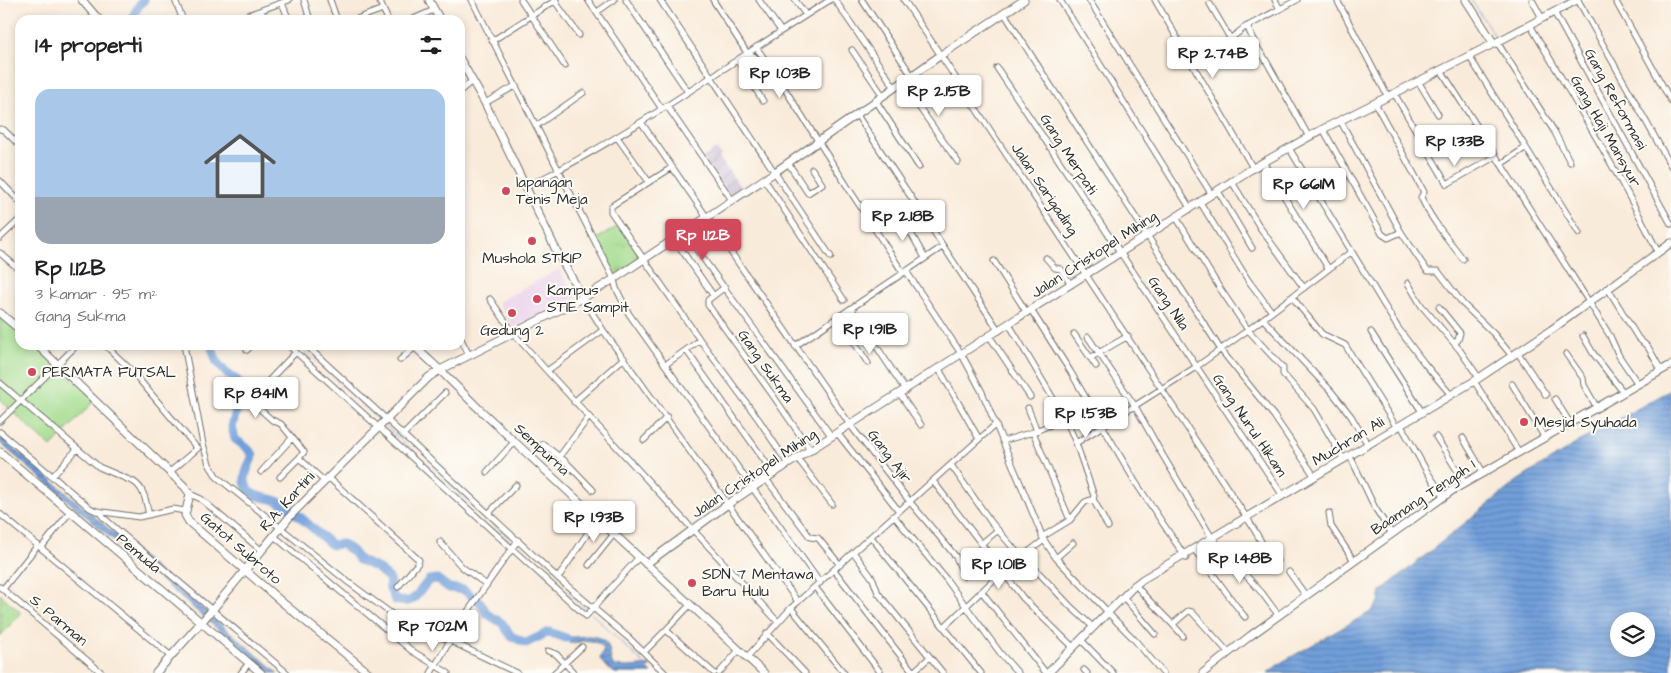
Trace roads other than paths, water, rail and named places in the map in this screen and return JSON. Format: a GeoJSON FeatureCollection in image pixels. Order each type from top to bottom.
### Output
{"type":"FeatureCollection","features":[{"type":"Feature","properties":{"kind":"street"},"geometry":{"type":"LineString","coordinates":[[82,0],[95,15]]}},
{"type":"Feature","properties":{"kind":"street"},"geometry":{"type":"LineString","coordinates":[[175,0],[181,15]]}},
{"type":"Feature","properties":{"kind":"street"},"geometry":{"type":"LineString","coordinates":[[248,15],[289,0]]}},
{"type":"Feature","properties":{"kind":"street"},"geometry":{"type":"LineString","coordinates":[[304,0],[308,15]]}},
{"type":"Feature","properties":{"kind":"street"},"geometry":{"type":"LineString","coordinates":[[330,0],[335,15]]}},
{"type":"Feature","properties":{"kind":"street"},"geometry":{"type":"LineString","coordinates":[[379,0],[386,15]]}},
{"type":"Feature","properties":{"kind":"street"},"geometry":{"type":"LineString","coordinates":[[429,0],[437,15]]}},
{"type":"Feature","properties":{"kind":"street"},"geometry":{"type":"LineString","coordinates":[[472,0],[614,279],[616,288],[629,314],[753,488],[818,585],[881,673]]}},
{"type":"Feature","properties":{"kind":"street"},"geometry":{"type":"LineString","coordinates":[[521,0],[565,66]]}},
{"type":"Feature","properties":{"kind":"street"},"geometry":{"type":"LineString","coordinates":[[492,41],[555,0],[579,35]]}},
{"type":"Feature","properties":{"kind":"street"},"geometry":{"type":"LineString","coordinates":[[588,0],[732,200]]}},
{"type":"Feature","properties":{"kind":"street"},"geometry":{"type":"LineString","coordinates":[[597,12],[614,0]]}},
{"type":"Feature","properties":{"kind":"street"},"geometry":{"type":"LineString","coordinates":[[626,0],[688,92]]}},
{"type":"Feature","properties":{"kind":"street"},"geometry":{"type":"LineString","coordinates":[[660,0],[832,257]]}},
{"type":"Feature","properties":{"kind":"street"},"geometry":{"type":"LineString","coordinates":[[713,0],[748,53],[755,57],[768,74],[774,74]]}},
{"type":"Feature","properties":{"kind":"street"},"geometry":{"type":"LineString","coordinates":[[760,0],[781,31]]}},
{"type":"Feature","properties":{"kind":"street"},"geometry":{"type":"LineString","coordinates":[[796,0],[806,15]]}},
{"type":"Feature","properties":{"kind":"street"},"geometry":{"type":"LineString","coordinates":[[526,187],[617,137],[830,0]]}},
{"type":"Feature","properties":{"kind":"street"},"geometry":{"type":"LineString","coordinates":[[835,0],[894,88]]}},
{"type":"Feature","properties":{"kind":"street"},"geometry":{"type":"LineString","coordinates":[[862,0],[912,76]]}},
{"type":"Feature","properties":{"kind":"street","name":"Jalan Sarigading"},"geometry":{"type":"LineString","coordinates":[[904,0],[1128,336],[1265,548],[1277,561]]}},
{"type":"Feature","properties":{"kind":"street","name":"R.A. Kartini"},"geometry":{"type":"LineString","coordinates":[[156,673],[213,610],[292,514],[427,379],[440,370],[514,334],[614,279],[775,172],[941,55],[1024,0]]}},
{"type":"Feature","properties":{"kind":"street"},"geometry":{"type":"LineString","coordinates":[[1060,0],[1190,208]]}},
{"type":"Feature","properties":{"kind":"street"},"geometry":{"type":"LineString","coordinates":[[1089,0],[1252,248]]}},
{"type":"Feature","properties":{"kind":"street"},"geometry":{"type":"LineString","coordinates":[[1154,0],[1253,168]]}},
{"type":"Feature","properties":{"kind":"street"},"geometry":{"type":"LineString","coordinates":[[1275,0],[1280,9]]}},
{"type":"Feature","properties":{"kind":"street"},"geometry":{"type":"LineString","coordinates":[[1193,66],[1247,26],[1297,0]]}},
{"type":"Feature","properties":{"kind":"street"},"geometry":{"type":"LineString","coordinates":[[1337,0],[1391,95],[1447,184],[1496,156]]}},
{"type":"Feature","properties":{"kind":"street"},"geometry":{"type":"LineString","coordinates":[[1466,0],[1554,131],[1570,162]]}},
{"type":"Feature","properties":{"kind":"street"},"geometry":{"type":"LineString","coordinates":[[1532,0],[1542,18]]}},
{"type":"Feature","properties":{"kind":"street"},"geometry":{"type":"LineString","coordinates":[[1577,0],[1671,166]]}},
{"type":"Feature","properties":{"kind":"street","name":"Jalan Cristopel Mihing"},"geometry":{"type":"LineString","coordinates":[[646,564],[728,504],[788,464],[851,426],[1253,168],[1340,120],[1577,0]]}},
{"type":"Feature","properties":{"kind":"street"},"geometry":{"type":"LineString","coordinates":[[1615,0],[1671,102]]}},
{"type":"Feature","properties":{"kind":"street"},"geometry":{"type":"LineString","coordinates":[[282,3],[287,15]]}},
{"type":"Feature","properties":{"kind":"street"},"geometry":{"type":"LineString","coordinates":[[1210,4],[1230,38]]}},
{"type":"Feature","properties":{"kind":"street"},"geometry":{"type":"LineString","coordinates":[[367,15],[383,9]]}},
{"type":"Feature","properties":{"kind":"street"},"geometry":{"type":"LineString","coordinates":[[261,10],[263,15]]}},
{"type":"Feature","properties":{"kind":"street"},"geometry":{"type":"LineString","coordinates":[[423,15],[434,10]]}},
{"type":"Feature","properties":{"kind":"street","name":"Gang Reformasi"},"geometry":{"type":"LineString","coordinates":[[1554,12],[1671,224]]}},
{"type":"Feature","properties":{"kind":"street"},"geometry":{"type":"LineString","coordinates":[[1004,13],[1221,350],[1274,416],[1315,477]]}},
{"type":"Feature","properties":{"kind":"street","name":"Gang Haji Mansyur"},"geometry":{"type":"LineString","coordinates":[[1530,25],[1598,140],[1658,252]]}},
{"type":"Feature","properties":{"kind":"street"},"geometry":{"type":"LineString","coordinates":[[1247,26],[1256,46],[1309,137]]}},
{"type":"Feature","properties":{"kind":"street"},"geometry":{"type":"LineString","coordinates":[[756,47],[962,355],[982,392],[1043,538],[1056,558],[1126,630],[1163,673]]}},
{"type":"Feature","properties":{"kind":"street"},"geometry":{"type":"LineString","coordinates":[[852,50],[883,96]]}},
{"type":"Feature","properties":{"kind":"street"},"geometry":{"type":"LineString","coordinates":[[1469,56],[1579,234]]}},
{"type":"Feature","properties":{"kind":"street"},"geometry":{"type":"LineString","coordinates":[[737,60],[764,101]]}},
{"type":"Feature","properties":{"kind":"street"},"geometry":{"type":"LineString","coordinates":[[465,68],[485,104],[557,252],[582,298],[798,602]]}},
{"type":"Feature","properties":{"kind":"street","name":"Gang Merpati"},"geometry":{"type":"LineString","coordinates":[[997,68],[1120,254]]}},
{"type":"Feature","properties":{"kind":"street"},"geometry":{"type":"LineString","coordinates":[[1441,70],[1590,304],[1638,384]]}},
{"type":"Feature","properties":{"kind":"street"},"geometry":{"type":"LineString","coordinates":[[465,87],[472,81]]}},
{"type":"Feature","properties":{"kind":"street"},"geometry":{"type":"LineString","coordinates":[[1418,81],[1438,114]]}},
{"type":"Feature","properties":{"kind":"street"},"geometry":{"type":"LineString","coordinates":[[902,83],[958,162]]}},
{"type":"Feature","properties":{"kind":"street"},"geometry":{"type":"LineString","coordinates":[[485,104],[515,86]]}},
{"type":"Feature","properties":{"kind":"street"},"geometry":{"type":"LineString","coordinates":[[536,126],[583,92]]}},
{"type":"Feature","properties":{"kind":"street"},"geometry":{"type":"LineString","coordinates":[[876,101],[919,167]]}},
{"type":"Feature","properties":{"kind":"street"},"geometry":{"type":"LineString","coordinates":[[1375,103],[1424,192],[1422,197],[1425,205],[1438,226],[1464,259]]}},
{"type":"Feature","properties":{"kind":"street"},"geometry":{"type":"LineString","coordinates":[[857,115],[999,331]]}},
{"type":"Feature","properties":{"kind":"street"},"geometry":{"type":"LineString","coordinates":[[1340,120],[1401,232],[1426,269],[1428,271],[1438,271],[1463,304],[1493,333],[1512,356]]}},
{"type":"Feature","properties":{"kind":"street","name":"Gang Ajir"},"geometry":{"type":"LineString","coordinates":[[641,122],[851,426],[910,502],[948,547],[956,558],[964,576]]}},
{"type":"Feature","properties":{"kind":"street"},"geometry":{"type":"LineString","coordinates":[[1450,142],[1476,125]]}},
{"type":"Feature","properties":{"kind":"street"},"geometry":{"type":"LineString","coordinates":[[0,129],[4,130],[15,141]]}},
{"type":"Feature","properties":{"kind":"street"},"geometry":{"type":"LineString","coordinates":[[1323,129],[1382,234],[1388,238],[1401,232]]}},
{"type":"Feature","properties":{"kind":"street"},"geometry":{"type":"LineString","coordinates":[[617,137],[649,182]]}},
{"type":"Feature","properties":{"kind":"street"},"geometry":{"type":"LineString","coordinates":[[1289,148],[1398,328],[1451,395]]}},
{"type":"Feature","properties":{"kind":"street"},"geometry":{"type":"LineString","coordinates":[[1501,164],[1525,148]]}},
{"type":"Feature","properties":{"kind":"street"},"geometry":{"type":"LineString","coordinates":[[1263,162],[1328,268]]}},
{"type":"Feature","properties":{"kind":"street"},"geometry":{"type":"LineString","coordinates":[[788,163],[808,192],[822,184],[812,169]]}},
{"type":"Feature","properties":{"kind":"street"},"geometry":{"type":"LineString","coordinates":[[671,168],[614,205],[611,209],[700,340],[760,420],[788,464]]}},
{"type":"Feature","properties":{"kind":"street"},"geometry":{"type":"LineString","coordinates":[[764,179],[844,300]]}},
{"type":"Feature","properties":{"kind":"street"},"geometry":{"type":"LineString","coordinates":[[0,181],[15,197]]}},
{"type":"Feature","properties":{"kind":"street"},"geometry":{"type":"LineString","coordinates":[[1232,182],[1261,229],[1304,288]]}},
{"type":"Feature","properties":{"kind":"street"},"geometry":{"type":"LineString","coordinates":[[1200,202],[1248,280],[1272,312]]}},
{"type":"Feature","properties":{"kind":"street"},"geometry":{"type":"LineString","coordinates":[[900,214],[925,258]]}},
{"type":"Feature","properties":{"kind":"street"},"geometry":{"type":"LineString","coordinates":[[1176,217],[1218,287],[1248,330],[1283,368],[1283,374],[1314,410],[1344,460]]}},
{"type":"Feature","properties":{"kind":"street"},"geometry":{"type":"LineString","coordinates":[[0,238],[15,224]]}},
{"type":"Feature","properties":{"kind":"street"},"geometry":{"type":"LineString","coordinates":[[684,232],[835,436],[899,511]]}},
{"type":"Feature","properties":{"kind":"street"},"geometry":{"type":"LineString","coordinates":[[674,239],[714,295],[725,287]]}},
{"type":"Feature","properties":{"kind":"street","name":"Muchran Ali"},"geometry":{"type":"LineString","coordinates":[[1248,519],[1283,496],[1344,460],[1358,454],[1476,381],[1600,297],[1671,243]]}},
{"type":"Feature","properties":{"kind":"street"},"geometry":{"type":"LineString","coordinates":[[795,346],[942,247]]}},
{"type":"Feature","properties":{"kind":"street","name":"Muchran Ali"},"geometry":{"type":"LineString","coordinates":[[1600,297],[1610,292],[1671,248]]}},
{"type":"Feature","properties":{"kind":"street"},"geometry":{"type":"LineString","coordinates":[[1076,443],[1221,350],[1351,252]]}},
{"type":"Feature","properties":{"kind":"street"},"geometry":{"type":"LineString","coordinates":[[0,253],[15,266]]}},
{"type":"Feature","properties":{"kind":"street","name":"Gang Nila"},"geometry":{"type":"LineString","coordinates":[[1120,254],[1196,367]]}},
{"type":"Feature","properties":{"kind":"street"},"geometry":{"type":"LineString","coordinates":[[1046,258],[1055,268],[1061,269],[1071,285]]}},
{"type":"Feature","properties":{"kind":"street"},"geometry":{"type":"LineString","coordinates":[[994,261],[1070,371],[1136,483],[1186,556]]}},
{"type":"Feature","properties":{"kind":"street"},"geometry":{"type":"LineString","coordinates":[[1408,283],[1428,313],[1455,343],[1519,452]]}},
{"type":"Feature","properties":{"kind":"street"},"geometry":{"type":"LineString","coordinates":[[1610,292],[1638,338],[1648,347],[1661,370]]}},
{"type":"Feature","properties":{"kind":"street","name":"Gang Sukma"},"geometry":{"type":"LineString","coordinates":[[714,295],[708,300],[708,305],[811,451]]}},
{"type":"Feature","properties":{"kind":"street"},"geometry":{"type":"LineString","coordinates":[[1292,297],[1322,334],[1344,344],[1379,396],[1405,425],[1426,470],[1444,497]]}},
{"type":"Feature","properties":{"kind":"street"},"geometry":{"type":"LineString","coordinates":[[490,299],[514,334],[574,402],[778,622]]}},
{"type":"Feature","properties":{"kind":"street","name":"Muchran Ali"},"geometry":{"type":"LineString","coordinates":[[1052,673],[1138,582],[1352,460],[1368,445],[1520,356],[1590,304]]}},
{"type":"Feature","properties":{"kind":"street"},"geometry":{"type":"LineString","coordinates":[[1439,307],[1460,333],[1460,337],[1455,343]]}},
{"type":"Feature","properties":{"kind":"street"},"geometry":{"type":"LineString","coordinates":[[851,308],[921,425]]}},
{"type":"Feature","properties":{"kind":"street"},"geometry":{"type":"LineString","coordinates":[[0,313],[15,326]]}},
{"type":"Feature","properties":{"kind":"street"},"geometry":{"type":"LineString","coordinates":[[837,317],[868,363]]}},
{"type":"Feature","properties":{"kind":"street"},"geometry":{"type":"LineString","coordinates":[[1263,319],[1331,391],[1350,416],[1368,445]]}},
{"type":"Feature","properties":{"kind":"street"},"geometry":{"type":"LineString","coordinates":[[1009,324],[1065,419],[1076,443],[1094,495],[1093,498],[1108,527]]}},
{"type":"Feature","properties":{"kind":"street"},"geometry":{"type":"LineString","coordinates":[[547,371],[603,330]]}},
{"type":"Feature","properties":{"kind":"street"},"geometry":{"type":"LineString","coordinates":[[1371,332],[1422,412]]}},
{"type":"Feature","properties":{"kind":"street"},"geometry":{"type":"LineString","coordinates":[[1074,334],[1096,366]]}},
{"type":"Feature","properties":{"kind":"street"},"geometry":{"type":"LineString","coordinates":[[1090,358],[1128,336]]}},
{"type":"Feature","properties":{"kind":"street"},"geometry":{"type":"LineString","coordinates":[[1583,336],[1623,392]]}},
{"type":"Feature","properties":{"kind":"street"},"geometry":{"type":"LineString","coordinates":[[990,337],[1030,398]]}},
{"type":"Feature","properties":{"kind":"street"},"geometry":{"type":"LineString","coordinates":[[1088,337],[1135,406],[1213,540],[1262,594],[1279,616]]}},
{"type":"Feature","properties":{"kind":"street"},"geometry":{"type":"LineString","coordinates":[[665,365],[700,340]]}},
{"type":"Feature","properties":{"kind":"street"},"geometry":{"type":"LineString","coordinates":[[465,346],[470,355]]}},
{"type":"Feature","properties":{"kind":"street"},"geometry":{"type":"LineString","coordinates":[[43,350],[170,472],[190,494],[201,499],[262,551]]}},
{"type":"Feature","properties":{"kind":"street"},"geometry":{"type":"LineString","coordinates":[[0,422],[71,350]]}},
{"type":"Feature","properties":{"kind":"street"},"geometry":{"type":"LineString","coordinates":[[110,350],[131,370],[197,448]]}},
{"type":"Feature","properties":{"kind":"street"},"geometry":{"type":"LineString","coordinates":[[185,350],[203,444],[213,473],[280,528],[390,613],[517,673]]}},
{"type":"Feature","properties":{"kind":"street"},"geometry":{"type":"LineString","coordinates":[[294,350],[383,424],[515,544],[586,616],[639,557]]}},
{"type":"Feature","properties":{"kind":"street"},"geometry":{"type":"LineString","coordinates":[[311,350],[383,424],[403,435],[489,513],[515,544],[558,578],[592,610],[644,652],[665,673]]}},
{"type":"Feature","properties":{"kind":"street"},"geometry":{"type":"LineString","coordinates":[[400,360],[410,350]]}},
{"type":"Feature","properties":{"kind":"street","name":"Sempurna"},"geometry":{"type":"LineString","coordinates":[[418,350],[514,442],[762,673]]}},
{"type":"Feature","properties":{"kind":"street"},"geometry":{"type":"LineString","coordinates":[[686,350],[774,474]]}},
{"type":"Feature","properties":{"kind":"street"},"geometry":{"type":"LineString","coordinates":[[280,477],[304,452],[281,424],[272,420],[252,400],[296,352]]}},
{"type":"Feature","properties":{"kind":"street"},"geometry":{"type":"LineString","coordinates":[[1566,354],[1599,406]]}},
{"type":"Feature","properties":{"kind":"street"},"geometry":{"type":"LineString","coordinates":[[1520,356],[1546,395]]}},
{"type":"Feature","properties":{"kind":"street"},"geometry":{"type":"LineString","coordinates":[[574,402],[624,358]]}},
{"type":"Feature","properties":{"kind":"street","name":"Baamang Tengah 1"},"geometry":{"type":"LineString","coordinates":[[1203,673],[1228,652],[1464,483],[1671,365]]}},
{"type":"Feature","properties":{"kind":"street","name":"Gang Nurul Hikam"},"geometry":{"type":"LineString","coordinates":[[1196,367],[1283,496]]}},
{"type":"Feature","properties":{"kind":"street"},"geometry":{"type":"LineString","coordinates":[[939,369],[979,439]]}},
{"type":"Feature","properties":{"kind":"street"},"geometry":{"type":"LineString","coordinates":[[0,383],[98,467],[139,485],[142,489],[149,515]]}},
{"type":"Feature","properties":{"kind":"street"},"geometry":{"type":"LineString","coordinates":[[1512,384],[1545,438]]}},
{"type":"Feature","properties":{"kind":"street"},"geometry":{"type":"LineString","coordinates":[[403,435],[445,393]]}},
{"type":"Feature","properties":{"kind":"street"},"geometry":{"type":"LineString","coordinates":[[1555,399],[1570,424]]}},
{"type":"Feature","properties":{"kind":"street"},"geometry":{"type":"LineString","coordinates":[[1028,408],[1035,431],[1070,520]]}},
{"type":"Feature","properties":{"kind":"street"},"geometry":{"type":"LineString","coordinates":[[559,457],[589,417]]}},
{"type":"Feature","properties":{"kind":"street"},"geometry":{"type":"LineString","coordinates":[[644,440],[667,417]]}},
{"type":"Feature","properties":{"kind":"street"},"geometry":{"type":"LineString","coordinates":[[1003,442],[1065,419]]}},
{"type":"Feature","properties":{"kind":"street"},"geometry":{"type":"LineString","coordinates":[[747,657],[791,608],[996,424]]}},
{"type":"Feature","properties":{"kind":"street"},"geometry":{"type":"LineString","coordinates":[[0,432],[90,508],[136,516],[177,509],[185,511]]}},
{"type":"Feature","properties":{"kind":"street"},"geometry":{"type":"LineString","coordinates":[[1436,437],[1464,483]]}},
{"type":"Feature","properties":{"kind":"street"},"geometry":{"type":"LineString","coordinates":[[261,472],[292,438]]}},
{"type":"Feature","properties":{"kind":"street"},"geometry":{"type":"LineString","coordinates":[[1463,438],[1483,472]]}},
{"type":"Feature","properties":{"kind":"street"},"geometry":{"type":"LineString","coordinates":[[487,472],[514,442]]}},
{"type":"Feature","properties":{"kind":"street"},"geometry":{"type":"LineString","coordinates":[[170,472],[203,444]]}},
{"type":"Feature","properties":{"kind":"street"},"geometry":{"type":"LineString","coordinates":[[543,444],[581,476],[593,490]]}},
{"type":"Feature","properties":{"kind":"street"},"geometry":{"type":"LineString","coordinates":[[52,477],[77,449]]}},
{"type":"Feature","properties":{"kind":"street","name":"Pemuda"},"geometry":{"type":"LineString","coordinates":[[0,452],[202,621],[261,673]]}},
{"type":"Feature","properties":{"kind":"street"},"geometry":{"type":"LineString","coordinates":[[300,458],[419,560],[398,586]]}},
{"type":"Feature","properties":{"kind":"street"},"geometry":{"type":"LineString","coordinates":[[798,459],[832,504]]}},
{"type":"Feature","properties":{"kind":"street"},"geometry":{"type":"LineString","coordinates":[[1352,460],[1375,508],[1392,534]]}},
{"type":"Feature","properties":{"kind":"street"},"geometry":{"type":"LineString","coordinates":[[951,465],[998,530],[1074,610],[1093,627]]}},
{"type":"Feature","properties":{"kind":"street"},"geometry":{"type":"LineString","coordinates":[[766,479],[810,537],[818,538],[840,566]]}},
{"type":"Feature","properties":{"kind":"street"},"geometry":{"type":"LineString","coordinates":[[933,481],[1027,603],[1073,647]]}},
{"type":"Feature","properties":{"kind":"street"},"geometry":{"type":"LineString","coordinates":[[489,513],[516,485]]}},
{"type":"Feature","properties":{"kind":"street","name":"Gatot Subroto"},"geometry":{"type":"LineString","coordinates":[[190,494],[185,511],[189,522],[369,673]]}},
{"type":"Feature","properties":{"kind":"street"},"geometry":{"type":"LineString","coordinates":[[944,627],[1002,572],[1043,538],[1070,520],[1085,502],[1093,498]]}},
{"type":"Feature","properties":{"kind":"street"},"geometry":{"type":"LineString","coordinates":[[99,511],[121,534],[287,673]]}},
{"type":"Feature","properties":{"kind":"street"},"geometry":{"type":"LineString","coordinates":[[2,588],[70,512]]}},
{"type":"Feature","properties":{"kind":"street"},"geometry":{"type":"LineString","coordinates":[[1329,513],[1331,526],[1354,561]]}},
{"type":"Feature","properties":{"kind":"street"},"geometry":{"type":"LineString","coordinates":[[0,514],[171,656]]}},
{"type":"Feature","properties":{"kind":"street"},"geometry":{"type":"LineString","coordinates":[[894,516],[1001,654],[1018,673]]}},
{"type":"Feature","properties":{"kind":"street"},"geometry":{"type":"LineString","coordinates":[[558,578],[597,518]]}},
{"type":"Feature","properties":{"kind":"street"},"geometry":{"type":"LineString","coordinates":[[981,544],[998,530]]}},
{"type":"Feature","properties":{"kind":"street"},"geometry":{"type":"LineString","coordinates":[[589,565],[614,534]]}},
{"type":"Feature","properties":{"kind":"street"},"geometry":{"type":"LineString","coordinates":[[274,536],[412,651],[448,673]]}},
{"type":"Feature","properties":{"kind":"street"},"geometry":{"type":"LineString","coordinates":[[871,537],[981,673]]}},
{"type":"Feature","properties":{"kind":"street","name":"Muchran Ali"},"geometry":{"type":"LineString","coordinates":[[1047,673],[1093,627],[1138,588],[1213,540]]}},
{"type":"Feature","properties":{"kind":"street"},"geometry":{"type":"LineString","coordinates":[[440,542],[462,567],[487,585]]}},
{"type":"Feature","properties":{"kind":"street"},"geometry":{"type":"LineString","coordinates":[[1056,558],[1072,543]]}},
{"type":"Feature","properties":{"kind":"street"},"geometry":{"type":"LineString","coordinates":[[431,673],[464,617],[482,594],[515,544]]}},
{"type":"Feature","properties":{"kind":"street"},"geometry":{"type":"LineString","coordinates":[[1196,552],[1245,617]]}},
{"type":"Feature","properties":{"kind":"street"},"geometry":{"type":"LineString","coordinates":[[854,553],[873,579],[878,593],[943,673]]}},
{"type":"Feature","properties":{"kind":"street"},"geometry":{"type":"LineString","coordinates":[[834,570],[913,673],[930,657]]}},
{"type":"Feature","properties":{"kind":"street"},"geometry":{"type":"LineString","coordinates":[[1289,572],[1306,596]]}},
{"type":"Feature","properties":{"kind":"street","name":"S. Parman"},"geometry":{"type":"LineString","coordinates":[[2,588],[102,673]]}},
{"type":"Feature","properties":{"kind":"street"},"geometry":{"type":"LineString","coordinates":[[1138,588],[1183,636]]}},
{"type":"Feature","properties":{"kind":"street"},"geometry":{"type":"LineString","coordinates":[[982,592],[1047,673]]}},
{"type":"Feature","properties":{"kind":"street"},"geometry":{"type":"LineString","coordinates":[[1126,600],[1155,634]]}},
{"type":"Feature","properties":{"kind":"street"},"geometry":{"type":"LineString","coordinates":[[644,652],[690,605]]}},
{"type":"Feature","properties":{"kind":"street"},"geometry":{"type":"LineString","coordinates":[[791,608],[844,673]]}},
{"type":"Feature","properties":{"kind":"street"},"geometry":{"type":"LineString","coordinates":[[1173,624],[1188,611],[1192,612],[1228,652]]}},
{"type":"Feature","properties":{"kind":"street"},"geometry":{"type":"LineString","coordinates":[[666,630],[714,673]]}},
{"type":"Feature","properties":{"kind":"street"},"geometry":{"type":"LineString","coordinates":[[767,634],[805,673]]}},
{"type":"Feature","properties":{"kind":"street"},"geometry":{"type":"LineString","coordinates":[[1083,642],[1113,673]]}},
{"type":"Feature","properties":{"kind":"street"},"geometry":{"type":"LineString","coordinates":[[554,673],[582,647]]}},
{"type":"Feature","properties":{"kind":"street"},"geometry":{"type":"LineString","coordinates":[[719,673],[739,650]]}},
{"type":"Feature","properties":{"kind":"street"},"geometry":{"type":"LineString","coordinates":[[548,651],[556,654],[574,673]]}},
{"type":"Feature","properties":{"kind":"street"},"geometry":{"type":"LineString","coordinates":[[241,673],[249,663]]}},
{"type":"Feature","properties":{"kind":"water"},"geometry":{"type":"Polygon","coordinates":[[[1671,390],[1671,673],[1267,673],[1282,662],[1372,611],[1379,602],[1381,591],[1517,481],[1588,436],[1671,390]]]}},
{"type":"Feature","properties":{"kind":"water"},"geometry":{"type":"Polygon","coordinates":[[[0,437],[278,673],[270,673],[233,642],[0,443],[0,437]]]}},
{"type":"Feature","properties":{"kind":"water"},"geometry":{"type":"Polygon","coordinates":[[[555,632],[569,637],[590,636],[599,638],[607,644],[614,666],[651,665],[648,669],[652,673],[615,673],[605,666],[600,659],[604,648],[600,645],[590,641],[574,644],[556,637],[552,638],[555,632]]]}},
{"type":"Feature","properties":{"kind":"waterway"},"geometry":{"type":"LineString","coordinates":[[134,15],[144,0]]}},
{"type":"Feature","properties":{"kind":"waterway"},"geometry":{"type":"LineString","coordinates":[[1471,0],[1496,39]]}},
{"type":"Feature","properties":{"kind":"waterway"},"geometry":{"type":"LineString","coordinates":[[213,350],[217,362],[226,373],[237,380],[239,400],[232,427],[235,439],[253,455],[245,478],[248,490],[261,497],[280,502],[294,511],[332,545],[342,544],[352,551],[359,560],[377,568],[389,578],[390,589],[395,600],[411,600],[415,598],[429,580],[437,579],[449,588],[464,590],[480,602],[487,614],[502,623],[511,636],[526,643],[549,632],[566,638]]}},
{"type":"Feature","properties":{"kind":"waterway"},"geometry":{"type":"LineString","coordinates":[[304,350],[380,421]]}},
{"type":"Feature","properties":{"kind":"waterway"},"geometry":{"type":"LineString","coordinates":[[385,425],[513,543]]}},
{"type":"Feature","properties":{"kind":"waterway"},"geometry":{"type":"LineString","coordinates":[[971,443],[976,437]]}},
{"type":"Feature","properties":{"kind":"waterway"},"geometry":{"type":"LineString","coordinates":[[516,546],[589,612]]}},
{"type":"Feature","properties":{"kind":"waterway"},"geometry":{"type":"LineString","coordinates":[[592,614],[645,665]]}},
{"type":"Feature","properties":{"kind":"place","name":"lapangan Tenis Meja"},"geometry":{"type":"Point","coordinates":[506,191]}},
{"type":"Feature","properties":{"kind":"place","name":"Mushola STKIP"},"geometry":{"type":"Point","coordinates":[532,241]}},
{"type":"Feature","properties":{"kind":"place","name":"Kampus STIE Sampit"},"geometry":{"type":"Point","coordinates":[537,299]}},
{"type":"Feature","properties":{"kind":"place","name":"Gedung 2"},"geometry":{"type":"Point","coordinates":[512,313]}},
{"type":"Feature","properties":{"kind":"place","name":"PERMATA FUTSAL"},"geometry":{"type":"Point","coordinates":[32,372]}},
{"type":"Feature","properties":{"kind":"place","name":"Mesjid Syuhada"},"geometry":{"type":"Point","coordinates":[1524,422]}},
{"type":"Feature","properties":{"kind":"place","name":"SDN 7 Mentawa Baru Hulu"},"geometry":{"type":"Point","coordinates":[692,583]}}]}
